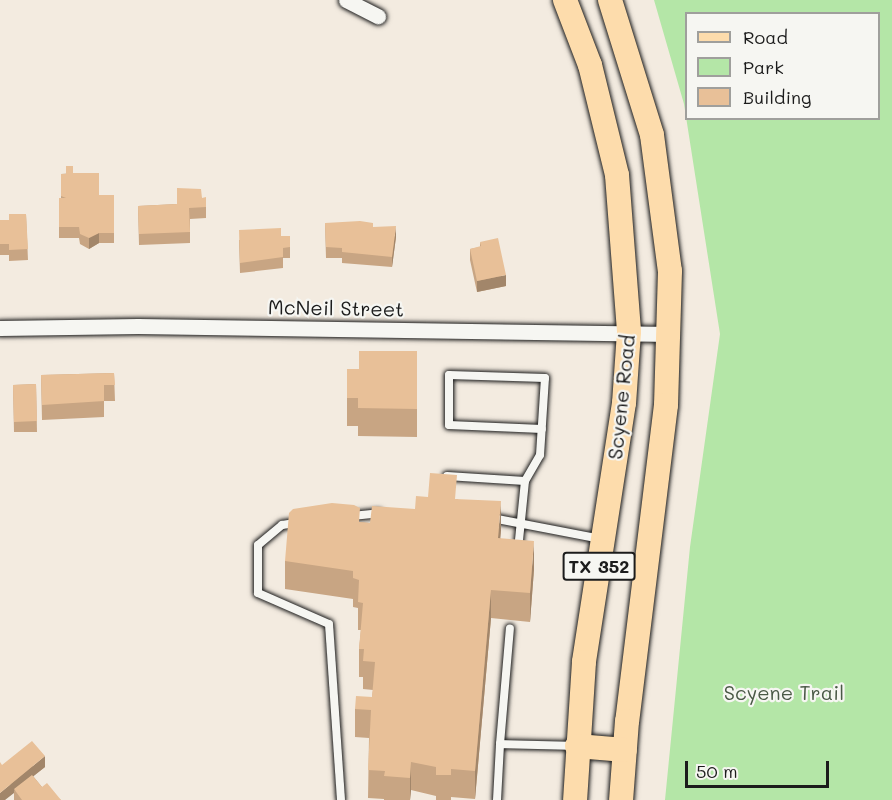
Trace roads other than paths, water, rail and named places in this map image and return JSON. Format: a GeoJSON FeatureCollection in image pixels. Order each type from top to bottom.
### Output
{"type":"FeatureCollection","features":[{"type":"Feature","properties":{"kind":"main road","name":"Scyene Road"},"geometry":{"type":"LineString","coordinates":[[566,0],[590,64],[617,175],[629,332],[624,403],[603,539],[577,746],[575,800]]}},
{"type":"Feature","properties":{"kind":"main road","name":"TX 352"},"geometry":{"type":"LineString","coordinates":[[610,0],[652,135],[670,271],[671,334],[666,405],[621,800]]}},
{"type":"Feature","properties":{"kind":"main road"},"geometry":{"type":"LineString","coordinates":[[577,746],[625,750]]}},
{"type":"Feature","properties":{"kind":"street"},"geometry":{"type":"LineString","coordinates":[[346,0],[378,16]]}},
{"type":"Feature","properties":{"kind":"street","name":"McNeil Street"},"geometry":{"type":"LineString","coordinates":[[0,328],[138,326],[671,334]]}},
{"type":"Feature","properties":{"kind":"lane"},"geometry":{"type":"LineString","coordinates":[[517,554],[525,481],[540,455],[542,429],[545,378],[449,375],[449,425],[542,429]]}},
{"type":"Feature","properties":{"kind":"lane"},"geometry":{"type":"LineString","coordinates":[[444,476],[525,481]]}},
{"type":"Feature","properties":{"kind":"lane"},"geometry":{"type":"LineString","coordinates":[[341,518],[388,512]]}},
{"type":"Feature","properties":{"kind":"lane"},"geometry":{"type":"LineString","coordinates":[[478,518],[501,519],[603,539]]}},
{"type":"Feature","properties":{"kind":"lane"},"geometry":{"type":"LineString","coordinates":[[306,522],[282,525],[258,546],[258,593],[329,624],[341,800]]}},
{"type":"Feature","properties":{"kind":"lane"},"geometry":{"type":"LineString","coordinates":[[497,800],[510,628]]}},
{"type":"Feature","properties":{"kind":"lane"},"geometry":{"type":"LineString","coordinates":[[500,744],[577,746]]}},
{"type":"Feature","properties":{"kind":"park label","name":"Scyene Trail"},"geometry":{"type":"Point","coordinates":[784,692]}}]}
